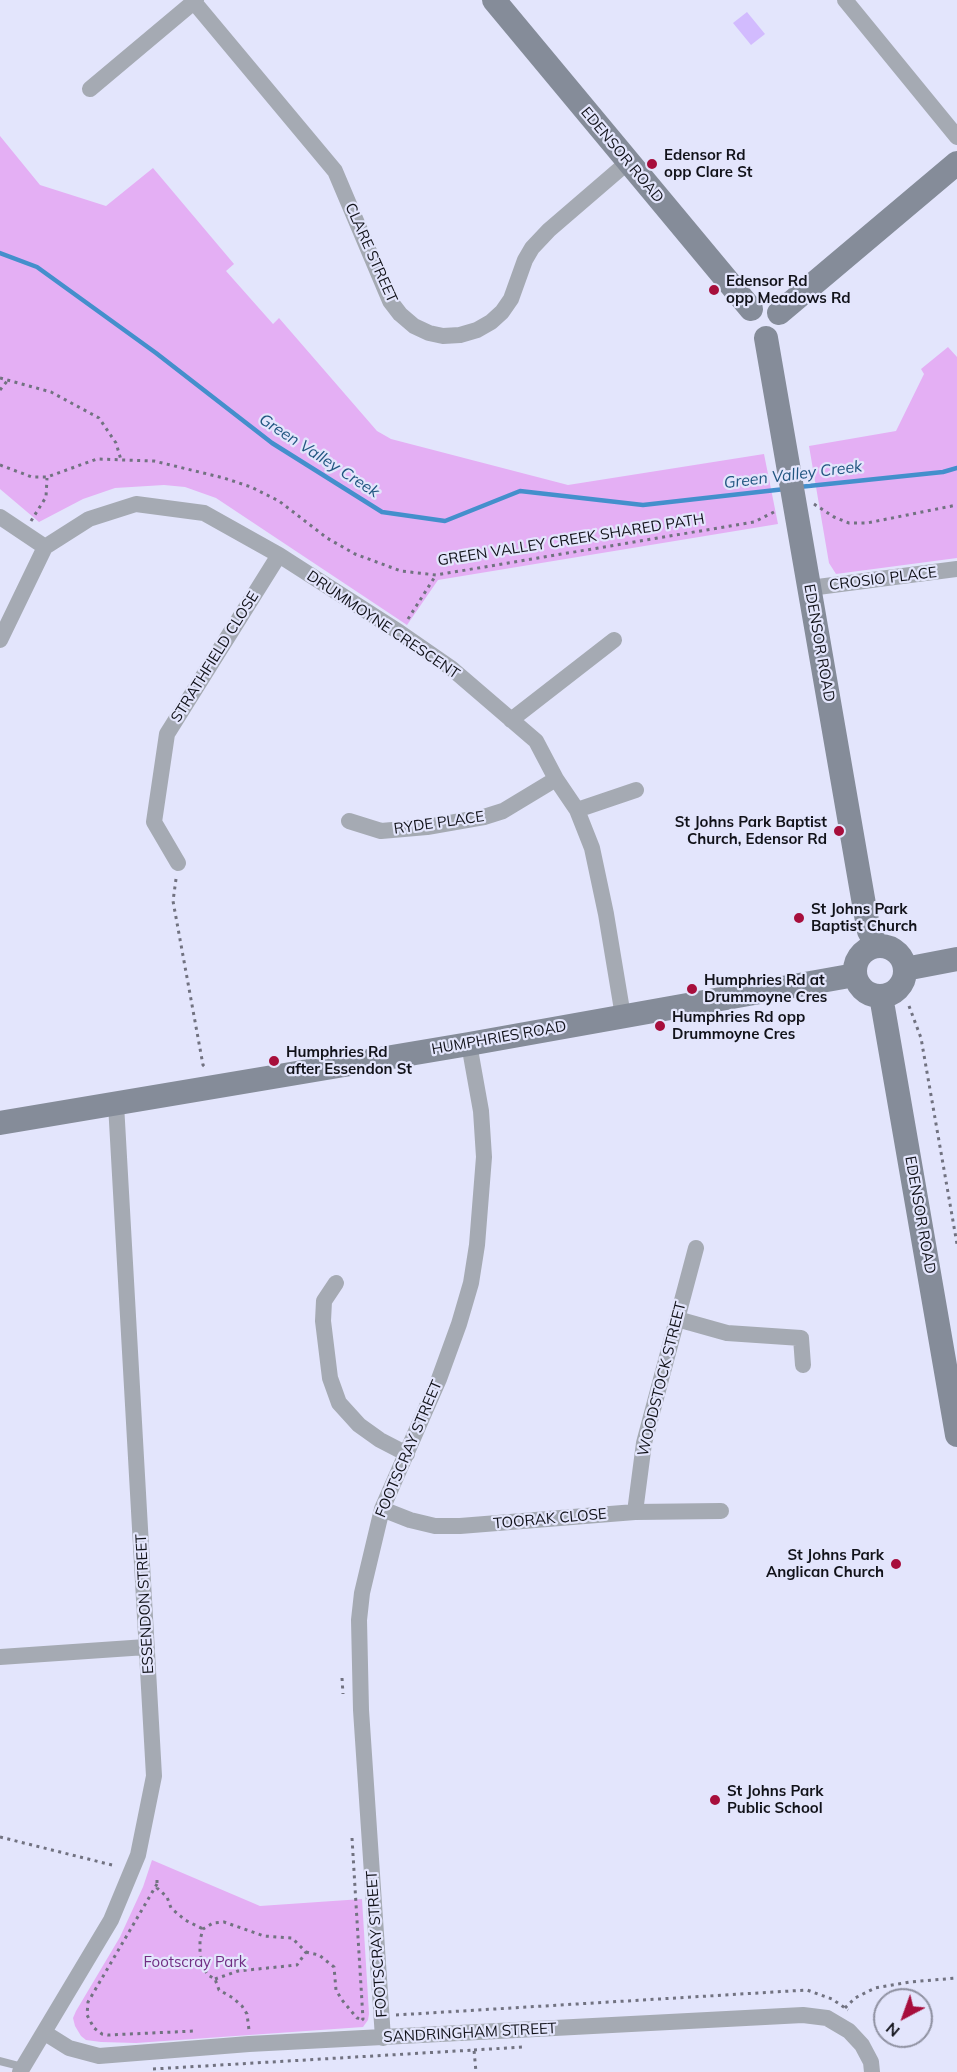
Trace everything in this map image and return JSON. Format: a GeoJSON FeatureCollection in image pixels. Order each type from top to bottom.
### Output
{"type":"FeatureCollection","features":[{"type":"Feature","properties":{"kind":"main road","name":"EDENSOR ROAD"},"geometry":{"type":"LineString","coordinates":[[494,0],[751,309]]}},
{"type":"Feature","properties":{"kind":"main road"},"geometry":{"type":"LineString","coordinates":[[779,313],[957,163]]}},
{"type":"Feature","properties":{"kind":"main road"},"geometry":{"type":"LineString","coordinates":[[761,304],[776,308],[781,318],[776,333],[766,338],[755,335],[748,326],[747,320],[751,309],[761,304]]}},
{"type":"Feature","properties":{"kind":"main road","name":"EDENSOR ROAD"},"geometry":{"type":"LineString","coordinates":[[766,338],[865,910],[869,931],[877,946]]}},
{"type":"Feature","properties":{"kind":"main road"},"geometry":{"type":"LineString","coordinates":[[877,946],[884,946],[897,953],[905,969],[902,982],[897,989],[881,996],[864,990],[855,975],[855,967],[862,952],[877,946]]}},
{"type":"Feature","properties":{"kind":"main road"},"geometry":{"type":"LineString","coordinates":[[905,969],[957,959]]}},
{"type":"Feature","properties":{"kind":"main road","name":"HUMPHRIES ROAD"},"geometry":{"type":"LineString","coordinates":[[1,1117],[116,1104],[855,975]]}},
{"type":"Feature","properties":{"kind":"main road","name":"EDENSOR ROAD"},"geometry":{"type":"LineString","coordinates":[[881,996],[957,1435]]}},
{"type":"Feature","properties":{"kind":"street"},"geometry":{"type":"LineString","coordinates":[[845,0],[957,136]]}},
{"type":"Feature","properties":{"kind":"street","name":"CLARE STREET"},"geometry":{"type":"LineString","coordinates":[[195,1],[335,171],[390,301],[407,320],[429,333],[443,336],[460,335],[492,322],[511,299],[525,260],[532,248],[549,230],[628,162]]}},
{"type":"Feature","properties":{"kind":"street"},"geometry":{"type":"LineString","coordinates":[[90,89],[195,1]]}},
{"type":"Feature","properties":{"kind":"street","name":"DRUMMOYNE CRESCENT"},"geometry":{"type":"LineString","coordinates":[[45,547],[89,519],[136,504],[204,513],[279,555],[451,668],[536,741],[556,779],[578,810],[592,848],[606,914],[622,1016]]}},
{"type":"Feature","properties":{"kind":"street"},"geometry":{"type":"LineString","coordinates":[[0,517],[45,547],[0,640]]}},
{"type":"Feature","properties":{"kind":"street","name":"STRATHFIELD CLOSE"},"geometry":{"type":"LineString","coordinates":[[178,863],[154,822],[167,734],[279,555]]}},
{"type":"Feature","properties":{"kind":"street","name":"CROSIO PLACE"},"geometry":{"type":"LineString","coordinates":[[810,588],[957,569]]}},
{"type":"Feature","properties":{"kind":"street"},"geometry":{"type":"LineString","coordinates":[[512,720],[614,640]]}},
{"type":"Feature","properties":{"kind":"street","name":"RYDE PLACE"},"geometry":{"type":"LineString","coordinates":[[349,820],[381,831],[427,827],[484,817],[503,811],[556,779]]}},
{"type":"Feature","properties":{"kind":"street"},"geometry":{"type":"LineString","coordinates":[[578,810],[636,790]]}},
{"type":"Feature","properties":{"kind":"street","name":"FOOTSCRAY STREET"},"geometry":{"type":"LineString","coordinates":[[383,2038],[361,1710],[359,1620],[362,1593],[382,1509],[439,1379],[471,1283],[477,1245],[484,1157],[481,1110],[469,1044]]}},
{"type":"Feature","properties":{"kind":"street","name":"ESSENDON STREET"},"geometry":{"type":"LineString","coordinates":[[21,2070],[111,1920],[138,1855],[154,1776],[116,1104]]}},
{"type":"Feature","properties":{"kind":"street","name":"WOODSTOCK STREET"},"geometry":{"type":"LineString","coordinates":[[634,1512],[644,1443],[696,1248]]}},
{"type":"Feature","properties":{"kind":"street"},"geometry":{"type":"LineString","coordinates":[[336,1283],[324,1301],[323,1321],[330,1378],[339,1403],[359,1425],[380,1440],[407,1454]]}},
{"type":"Feature","properties":{"kind":"street"},"geometry":{"type":"LineString","coordinates":[[677,1319],[727,1333],[801,1338],[803,1365]]}},
{"type":"Feature","properties":{"kind":"street","name":"TOORAK CLOSE"},"geometry":{"type":"LineString","coordinates":[[382,1509],[410,1520],[435,1526],[460,1527],[634,1512],[721,1510]]}},
{"type":"Feature","properties":{"kind":"street"},"geometry":{"type":"LineString","coordinates":[[0,1657],[146,1647]]}},
{"type":"Feature","properties":{"kind":"street","name":"SANDRINGHAM STREET"},"geometry":{"type":"LineString","coordinates":[[45,2033],[69,2048],[99,2056],[249,2044],[803,2015],[827,2018],[849,2031],[862,2045],[871,2062],[872,2072]]}},
{"type":"Feature","properties":{"kind":"lane"},"geometry":{"type":"LineString","coordinates":[[0,2061],[21,2070]]}},
{"type":"Feature","properties":{"kind":"path"},"geometry":{"type":"LineString","coordinates":[[0,378],[51,392],[99,418],[116,443],[121,460]]}},
{"type":"Feature","properties":{"kind":"path"},"geometry":{"type":"LineString","coordinates":[[0,390],[8,380]]}},
{"type":"Feature","properties":{"kind":"path","name":"GREEN VALLEY CREEK SHARED PATH"},"geometry":{"type":"LineString","coordinates":[[47,477],[97,459],[154,461],[224,478],[251,487],[279,501],[327,538],[355,554],[401,571],[436,575],[754,522],[796,507]]}},
{"type":"Feature","properties":{"kind":"path"},"geometry":{"type":"LineString","coordinates":[[0,465],[32,477],[47,477],[46,497],[23,532]]}},
{"type":"Feature","properties":{"kind":"path"},"geometry":{"type":"LineString","coordinates":[[796,507],[849,523],[867,523],[957,505]]}},
{"type":"Feature","properties":{"kind":"path"},"geometry":{"type":"LineString","coordinates":[[399,632],[436,575]]}},
{"type":"Feature","properties":{"kind":"path"},"geometry":{"type":"LineString","coordinates":[[178,863],[173,901],[203,1065],[206,1068]]}},
{"type":"Feature","properties":{"kind":"path"},"geometry":{"type":"LineString","coordinates":[[909,1006],[921,1038],[957,1244]]}},
{"type":"Feature","properties":{"kind":"path"},"geometry":{"type":"LineString","coordinates":[[342,1678],[344,1701]]}},
{"type":"Feature","properties":{"kind":"path"},"geometry":{"type":"LineString","coordinates":[[351,1831],[363,2019]]}},
{"type":"Feature","properties":{"kind":"path"},"geometry":{"type":"LineString","coordinates":[[0,1837],[112,1865]]}},
{"type":"Feature","properties":{"kind":"path"},"geometry":{"type":"LineString","coordinates":[[89,2019],[88,2002],[157,1882],[157,1888],[167,1897],[171,1908],[185,1920],[203,1929]]}},
{"type":"Feature","properties":{"kind":"path"},"geometry":{"type":"LineString","coordinates":[[249,2044],[247,2014],[233,1998],[219,1990],[215,1979],[204,1969],[200,1954],[200,1940],[203,1929],[213,1923],[224,1922],[264,1936],[292,1938],[306,1952],[319,1955],[334,1967],[336,1990],[342,2000],[357,2018],[368,2020]]}},
{"type":"Feature","properties":{"kind":"path"},"geometry":{"type":"LineString","coordinates":[[215,1979],[238,1971],[297,1965],[306,1952]]}},
{"type":"Feature","properties":{"kind":"path"},"geometry":{"type":"LineString","coordinates":[[845,2008],[855,1998],[875,1988],[957,1978]]}},
{"type":"Feature","properties":{"kind":"path"},"geometry":{"type":"LineString","coordinates":[[396,2015],[675,1997]]}},
{"type":"Feature","properties":{"kind":"path"},"geometry":{"type":"LineString","coordinates":[[143,2070],[474,2050],[476,2072]]}},
{"type":"Feature","properties":{"kind":"green space"},"geometry":{"type":"Polygon","coordinates":[[[0,136],[40,185],[106,206],[153,168],[234,264],[226,271],[273,324],[279,318],[377,431],[391,439],[568,485],[764,454],[778,524],[438,580],[407,625],[216,498],[185,487],[164,485],[115,488],[83,499],[39,522],[0,489],[0,136]]]}},
{"type":"Feature","properties":{"kind":"green space"},"geometry":{"type":"Polygon","coordinates":[[[948,347],[957,357],[957,558],[836,574],[829,563],[809,446],[896,431],[924,374],[921,369],[948,347]]]}},
{"type":"Feature","properties":{"kind":"green space","name":"Footscray Park"},"geometry":{"type":"Polygon","coordinates":[[[152,1860],[260,1906],[362,1899],[369,2014],[363,2027],[136,2043],[86,2040],[75,2026],[73,2018],[120,1937],[143,1887],[152,1860]]]}},
{"type":"Feature","properties":{"kind":"building"},"geometry":{"type":"Polygon","coordinates":[[[747,12],[765,34],[751,45],[733,23],[747,12]]]}},
{"type":"Feature","properties":{"kind":"waterway","name":"Green Valley Creek"},"geometry":{"type":"LineString","coordinates":[[0,253],[37,267],[156,353],[272,443],[382,512],[445,521],[520,491],[643,505],[785,489]]}},
{"type":"Feature","properties":{"kind":"waterway","name":"Green Valley Creek"},"geometry":{"type":"LineString","coordinates":[[799,487],[943,472],[957,468]]}},
{"type":"Feature","properties":{"kind":"place","name":"Edensor Rd opp Clare St"},"geometry":{"type":"Point","coordinates":[652,164]}},
{"type":"Feature","properties":{"kind":"place","name":"Edensor Rd opp Meadows Rd"},"geometry":{"type":"Point","coordinates":[714,290]}},
{"type":"Feature","properties":{"kind":"place","name":"St Johns Park Baptist Church, Edensor Rd"},"geometry":{"type":"Point","coordinates":[839,831]}},
{"type":"Feature","properties":{"kind":"place","name":"St Johns Park Baptist Church"},"geometry":{"type":"Point","coordinates":[799,918]}},
{"type":"Feature","properties":{"kind":"place","name":"Humphries Rd at Drummoyne Cres"},"geometry":{"type":"Point","coordinates":[692,989]}},
{"type":"Feature","properties":{"kind":"place","name":"Humphries Rd opp Drummoyne Cres"},"geometry":{"type":"Point","coordinates":[660,1026]}},
{"type":"Feature","properties":{"kind":"place","name":"Humphries Rd after Essendon St"},"geometry":{"type":"Point","coordinates":[274,1061]}},
{"type":"Feature","properties":{"kind":"place","name":"St Johns Park Anglican Church"},"geometry":{"type":"Point","coordinates":[896,1564]}},
{"type":"Feature","properties":{"kind":"place","name":"St Johns Park Public School"},"geometry":{"type":"Point","coordinates":[715,1800]}}]}
